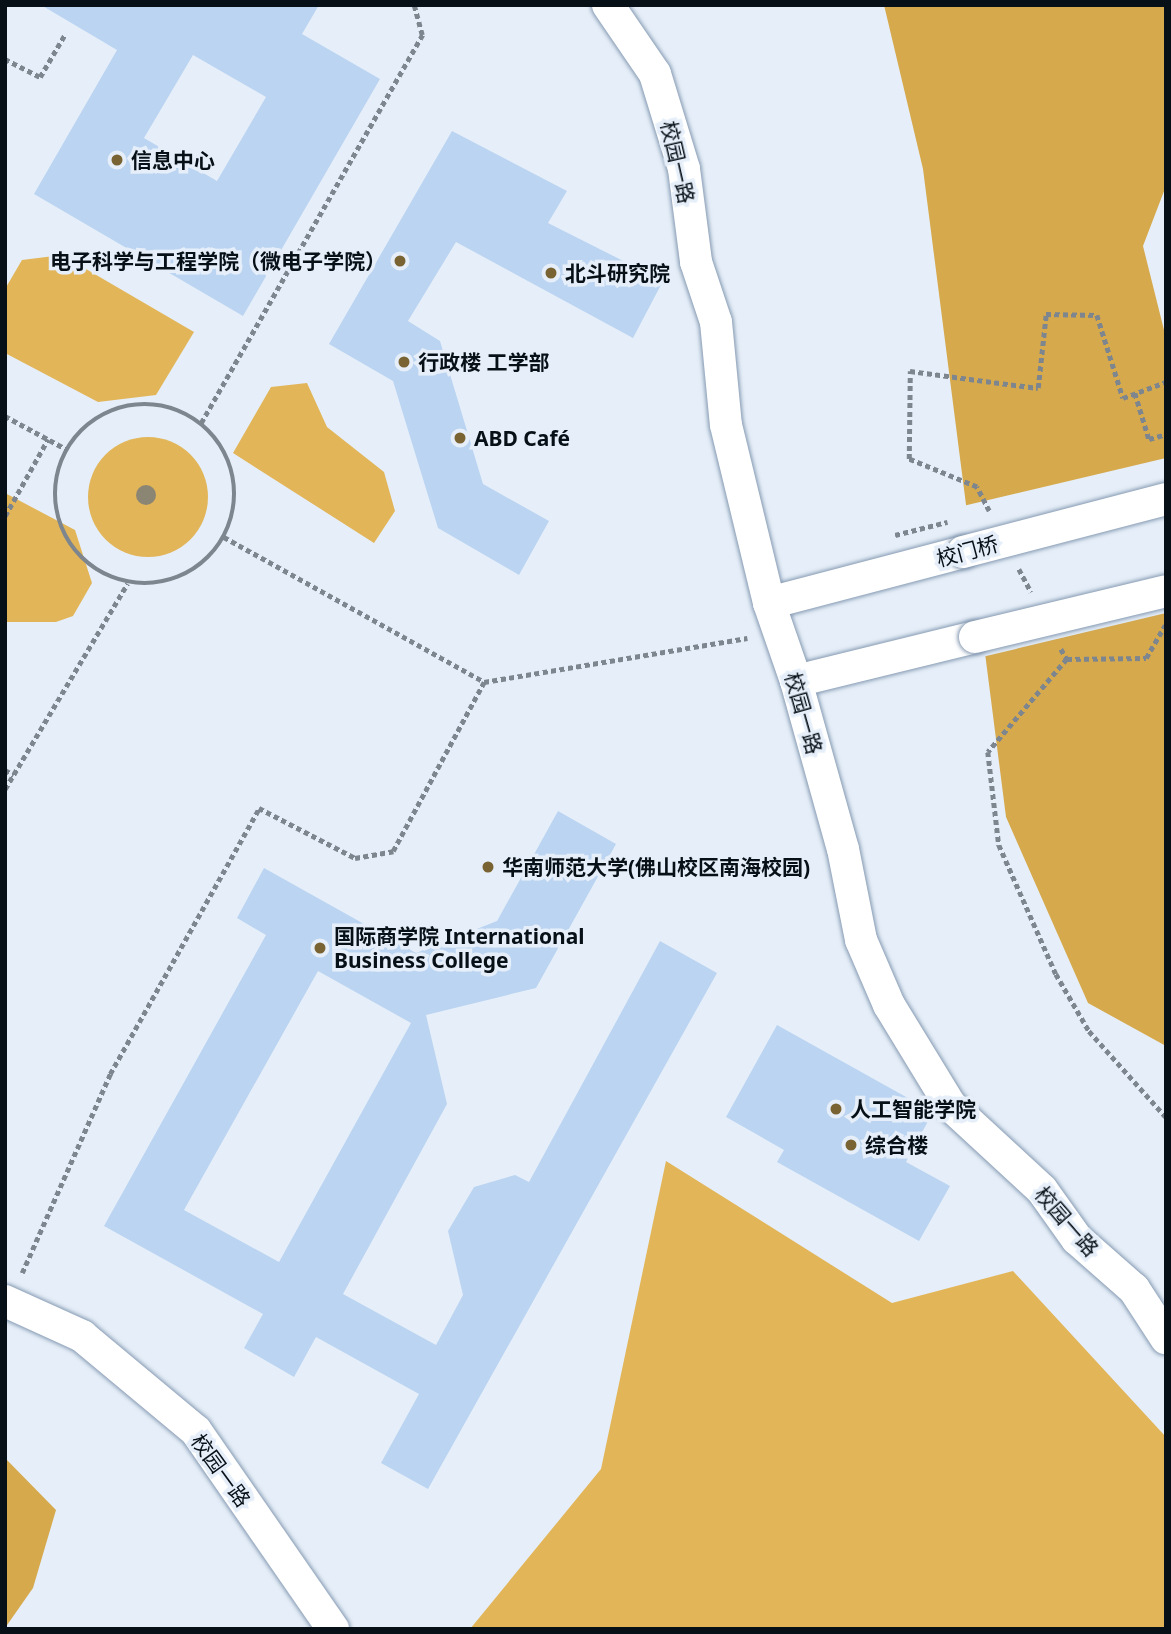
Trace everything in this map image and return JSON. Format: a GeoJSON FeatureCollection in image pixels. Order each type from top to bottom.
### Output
{"type":"FeatureCollection","features":[{"type":"Feature","properties":{"kind":"street","name":"校园一路"},"geometry":{"type":"LineString","coordinates":[[608,5],[655,74],[684,169],[696,262],[716,322],[726,425],[769,603],[796,681],[843,849],[862,940],[889,1005],[950,1105],[1042,1190],[1077,1239],[1134,1289],[1166,1338]]}},
{"type":"Feature","properties":{"kind":"street","name":"校门桥"},"geometry":{"type":"LineString","coordinates":[[769,603],[1166,499]]}},
{"type":"Feature","properties":{"kind":"street"},"geometry":{"type":"LineString","coordinates":[[796,681],[1166,591]]}},
{"type":"Feature","properties":{"kind":"street","name":"校园一路"},"geometry":{"type":"LineString","coordinates":[[7,1302],[82,1336],[195,1431],[333,1629]]}},
{"type":"Feature","properties":{"kind":"path"},"geometry":{"type":"LineString","coordinates":[[201,423],[422,36],[414,5]]}},
{"type":"Feature","properties":{"kind":"path"},"geometry":{"type":"LineString","coordinates":[[5,59],[40,78],[64,37]]}},
{"type":"Feature","properties":{"kind":"path"},"geometry":{"type":"LineString","coordinates":[[1135,393],[1149,439],[1166,434]]}},
{"type":"Feature","properties":{"kind":"path"},"geometry":{"type":"LineString","coordinates":[[133,406],[174,409],[201,423],[222,447],[233,477],[234,508],[224,537],[207,560],[183,576],[156,584],[127,584],[100,573],[78,556],[62,532],[55,505],[56,476],[66,449],[86,426],[113,410],[133,406]]}},
{"type":"Feature","properties":{"kind":"path"},"geometry":{"type":"LineString","coordinates":[[5,416],[66,449]]}},
{"type":"Feature","properties":{"kind":"path"},"geometry":{"type":"LineString","coordinates":[[5,516],[48,439]]}},
{"type":"Feature","properties":{"kind":"path"},"geometry":{"type":"LineString","coordinates":[[224,537],[484,682],[779,633]]}},
{"type":"Feature","properties":{"kind":"path"},"geometry":{"type":"LineString","coordinates":[[5,789],[127,584]]}},
{"type":"Feature","properties":{"kind":"path"},"geometry":{"type":"LineString","coordinates":[[1066,659],[1146,658],[1166,625]]}},
{"type":"Feature","properties":{"kind":"path"},"geometry":{"type":"LineString","coordinates":[[7,1302],[110,1074],[259,808],[355,858],[393,851],[484,682]]}},
{"type":"Feature","properties":{"kind":"path"},"geometry":{"type":"LineString","coordinates":[[5,770],[14,775]]}},
{"type":"Feature","properties":{"kind":"shaded area"},"geometry":{"type":"Polygon","coordinates":[[[884,5],[1166,5],[1166,186],[1143,246],[1166,338],[1166,1046],[1088,1003],[1006,817],[923,169],[884,5]]]}},
{"type":"Feature","properties":{"kind":"shaded area"},"geometry":{"type":"Polygon","coordinates":[[[62,255],[194,332],[156,395],[98,402],[5,353],[5,289],[22,260],[62,255]]]}},
{"type":"Feature","properties":{"kind":"shaded area"},"geometry":{"type":"Polygon","coordinates":[[[307,383],[327,427],[384,472],[395,511],[374,543],[233,453],[271,387],[307,383]]]}},
{"type":"Feature","properties":{"kind":"shaded area"},"geometry":{"type":"Polygon","coordinates":[[[148,437],[171,441],[191,454],[204,474],[208,497],[204,520],[191,540],[171,553],[148,557],[125,553],[105,540],[92,520],[88,497],[92,474],[105,454],[125,441],[148,437]]]}},
{"type":"Feature","properties":{"kind":"shaded area"},"geometry":{"type":"Polygon","coordinates":[[[5,493],[75,530],[92,583],[73,616],[56,622],[5,622],[5,493]]]}},
{"type":"Feature","properties":{"kind":"shaded area"},"geometry":{"type":"Polygon","coordinates":[[[666,1161],[892,1303],[1013,1271],[1166,1437],[1166,1629],[470,1629],[601,1469],[666,1161]]]}},
{"type":"Feature","properties":{"kind":"shaded area"},"geometry":{"type":"Polygon","coordinates":[[[5,1458],[56,1510],[33,1588],[5,1628],[5,1458]]]}},
{"type":"Feature","properties":{"kind":"pier"},"geometry":{"type":"Polygon","coordinates":[[[1166,458],[1166,613],[982,657],[963,506],[1166,458]]]}},
{"type":"Feature","properties":{"kind":"building","name":"信息中心"},"geometry":{"type":"Polygon","coordinates":[[[41,5],[319,5],[302,34],[380,79],[243,316],[34,194],[117,50],[41,5]],[[193,55],[144,138],[217,181],[266,97],[193,55]]]}},
{"type":"Feature","properties":{"kind":"building","name":"行政楼 工学部"},"geometry":{"type":"Polygon","coordinates":[[[452,131],[567,191],[548,223],[663,281],[633,338],[456,242],[408,321],[440,341],[483,484],[549,521],[519,575],[438,528],[393,381],[329,344],[452,131]]]}},
{"type":"Feature","properties":{"kind":"building","name":"综合楼"},"geometry":{"type":"Polygon","coordinates":[[[558,811],[616,844],[536,988],[426,1015],[447,1104],[343,1294],[436,1345],[463,1295],[448,1231],[474,1187],[515,1175],[529,1182],[660,941],[717,973],[428,1489],[381,1463],[419,1394],[316,1337],[294,1377],[244,1348],[263,1314],[104,1226],[266,935],[237,918],[264,868],[416,953],[497,921],[558,811]],[[318,971],[184,1210],[279,1262],[411,1023],[318,971]]]}},
{"type":"Feature","properties":{"kind":"building"},"geometry":{"type":"Polygon","coordinates":[[[777,1025],[933,1112],[906,1162],[950,1186],[919,1241],[777,1162],[784,1150],[726,1117],[777,1025]]]}},
{"type":"Feature","properties":{"kind":"place","name":"信息中心"},"geometry":{"type":"Point","coordinates":[117,160]}},
{"type":"Feature","properties":{"kind":"place","name":"电子科学与工程学院（微电子学院）"},"geometry":{"type":"Point","coordinates":[400,261]}},
{"type":"Feature","properties":{"kind":"place","name":"北斗研究院"},"geometry":{"type":"Point","coordinates":[551,273]}},
{"type":"Feature","properties":{"kind":"place","name":"行政楼 工学部"},"geometry":{"type":"Point","coordinates":[404,362]}},
{"type":"Feature","properties":{"kind":"place","name":"ABD Café"},"geometry":{"type":"Point","coordinates":[460,438]}},
{"type":"Feature","properties":{"kind":"place","name":"华南师范大学(佛山校区南海校园)"},"geometry":{"type":"Point","coordinates":[488,867]}},
{"type":"Feature","properties":{"kind":"place","name":"国际商学院 International Business College"},"geometry":{"type":"Point","coordinates":[320,948]}},
{"type":"Feature","properties":{"kind":"place","name":"人工智能学院"},"geometry":{"type":"Point","coordinates":[836,1109]}},
{"type":"Feature","properties":{"kind":"place","name":"综合楼"},"geometry":{"type":"Point","coordinates":[851,1145]}}]}
